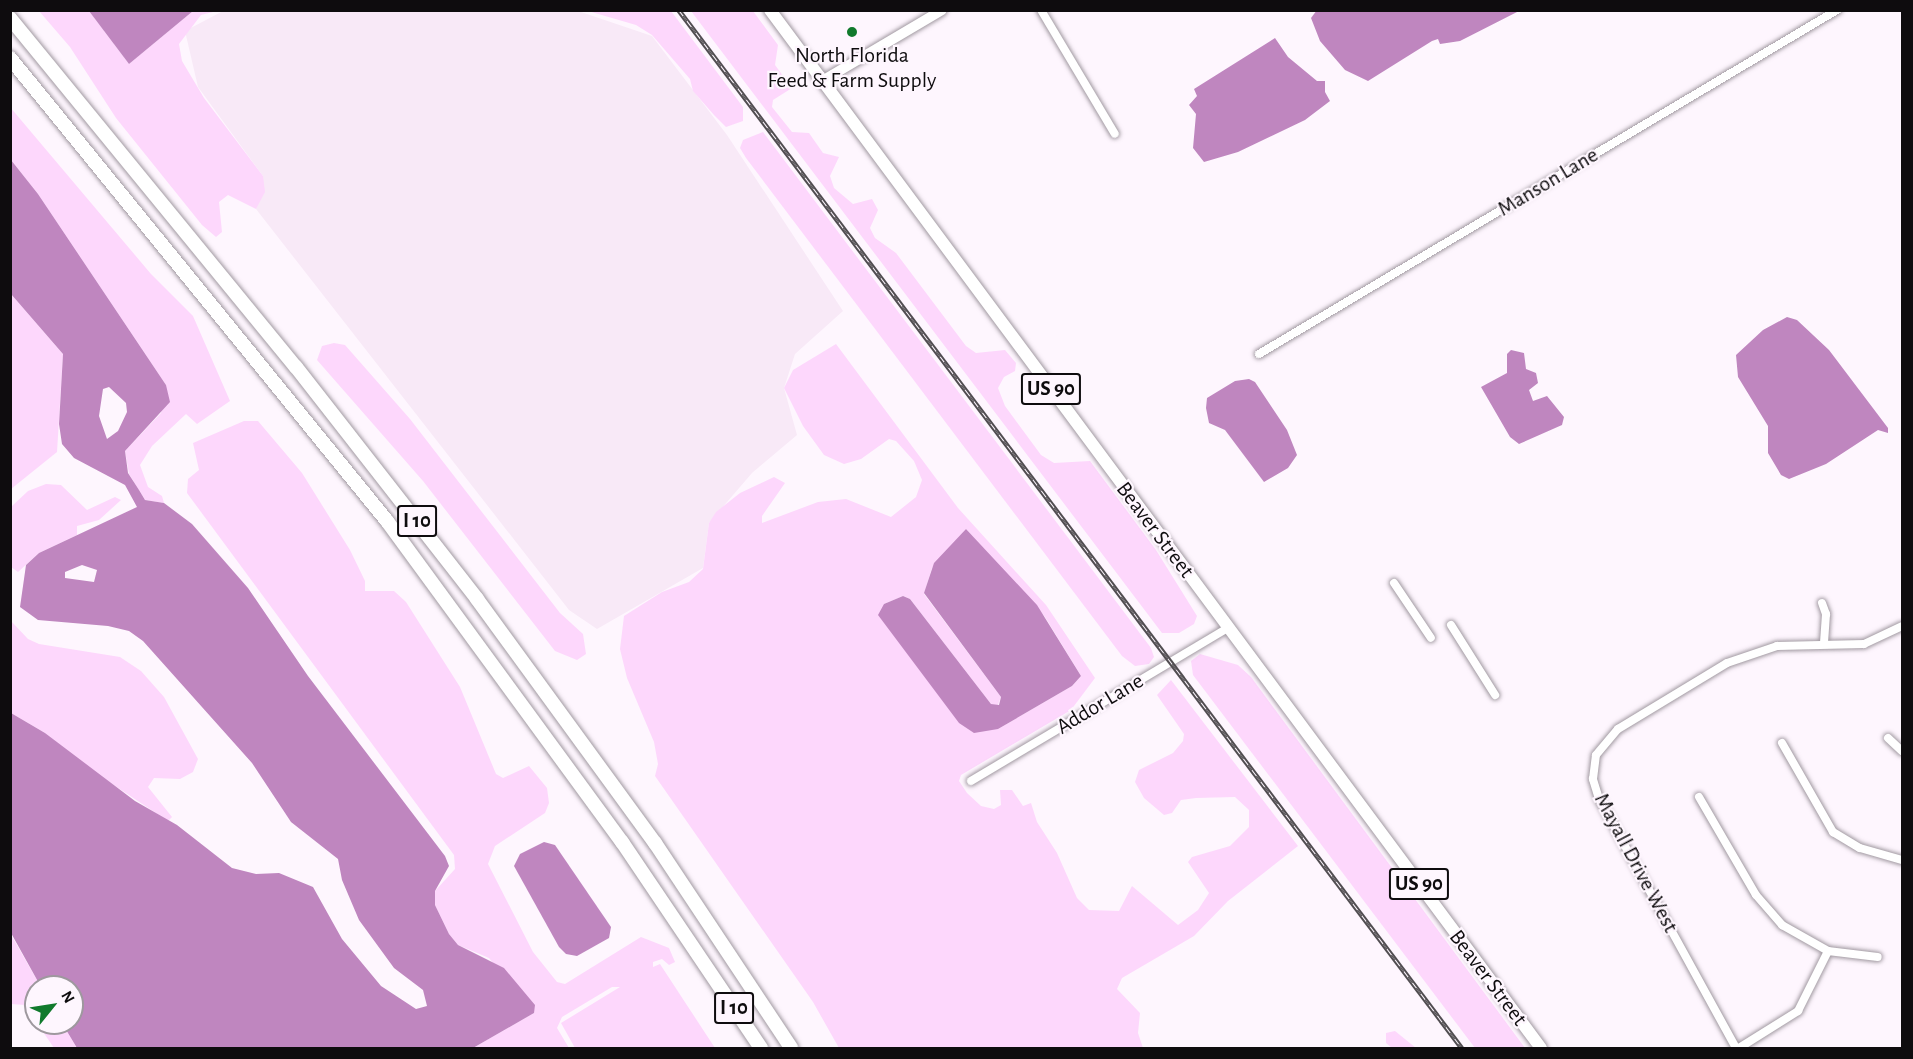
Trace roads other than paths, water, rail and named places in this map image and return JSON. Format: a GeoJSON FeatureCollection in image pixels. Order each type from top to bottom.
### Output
{"type":"FeatureCollection","features":[{"type":"Feature","properties":{"kind":"highway","name":"I 10"},"geometry":{"type":"LineString","coordinates":[[10,18],[296,367],[477,599],[655,843],[791,1048]]}},
{"type":"Feature","properties":{"kind":"highway","name":"I 10"},"geometry":{"type":"LineString","coordinates":[[10,58],[394,530],[622,842],[761,1048]]}},
{"type":"Feature","properties":{"kind":"main road","name":"Beaver Street"},"geometry":{"type":"LineString","coordinates":[[770,10],[1541,1048]]}},
{"type":"Feature","properties":{"kind":"street"},"geometry":{"type":"LineString","coordinates":[[822,81],[942,10]]}},
{"type":"Feature","properties":{"kind":"street"},"geometry":{"type":"LineString","coordinates":[[1041,10],[1115,134]]}},
{"type":"Feature","properties":{"kind":"street","name":"Manson Lane"},"geometry":{"type":"LineString","coordinates":[[1259,354],[1837,10]]}},
{"type":"Feature","properties":{"kind":"street"},"geometry":{"type":"LineString","coordinates":[[1394,583],[1431,638]]}},
{"type":"Feature","properties":{"kind":"street"},"geometry":{"type":"LineString","coordinates":[[1822,603],[1826,614],[1824,644]]}},
{"type":"Feature","properties":{"kind":"street"},"geometry":{"type":"LineString","coordinates":[[1451,625],[1495,695]]}},
{"type":"Feature","properties":{"kind":"street","name":"Mayall Drive West"},"geometry":{"type":"LineString","coordinates":[[1738,1048],[1599,799],[1592,763],[1618,729],[1727,663],[1777,646],[1864,644],[1902,626]]}},
{"type":"Feature","properties":{"kind":"street","name":"Addor Lane"},"geometry":{"type":"LineString","coordinates":[[971,781],[1228,628]]}},
{"type":"Feature","properties":{"kind":"street"},"geometry":{"type":"LineString","coordinates":[[1888,738],[1902,751]]}},
{"type":"Feature","properties":{"kind":"street"},"geometry":{"type":"LineString","coordinates":[[1782,743],[1833,832],[1860,848],[1902,860]]}},
{"type":"Feature","properties":{"kind":"street"},"geometry":{"type":"LineString","coordinates":[[1699,796],[1755,895],[1772,916],[1796,935],[1828,951],[1878,957]]}},
{"type":"Feature","properties":{"kind":"street"},"geometry":{"type":"LineString","coordinates":[[1738,1048],[1798,1011],[1828,951]]}},
{"type":"Feature","properties":{"kind":"railway"},"geometry":{"type":"LineString","coordinates":[[679,10],[1462,1048]]}},
{"type":"Feature","properties":{"kind":"place","name":"North Florida Feed & Farm Supply"},"geometry":{"type":"Point","coordinates":[852,32]}}]}
